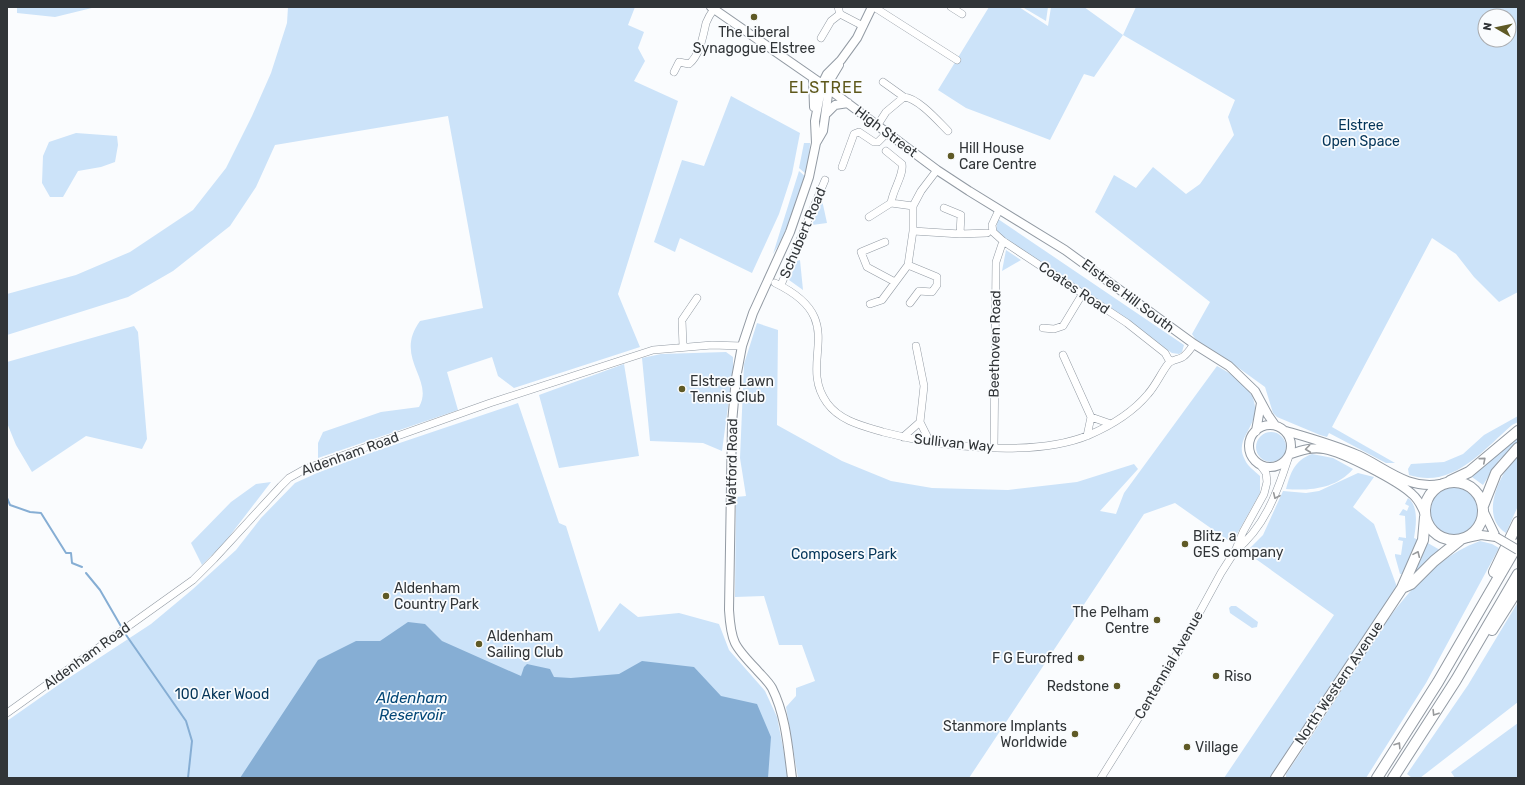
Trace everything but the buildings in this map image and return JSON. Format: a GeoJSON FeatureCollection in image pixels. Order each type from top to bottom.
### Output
{"type":"FeatureCollection","features":[{"type":"Feature","properties":{"kind":"highway"},"geometry":{"type":"LineString","coordinates":[[1450,481],[1465,484],[1471,487],[1480,497],[1483,508],[1483,517],[1477,529],[1463,539],[1446,540],[1436,535],[1427,524],[1424,514],[1427,498],[1440,484],[1469,472],[1518,431]]}},
{"type":"Feature","properties":{"kind":"highway"},"geometry":{"type":"LineString","coordinates":[[1483,508],[1496,473],[1518,448]]}},
{"type":"Feature","properties":{"kind":"highway","name":"North Western Avenue"},"geometry":{"type":"LineString","coordinates":[[1276,778],[1402,588],[1423,540],[1424,514]]}},
{"type":"Feature","properties":{"kind":"highway"},"geometry":{"type":"LineString","coordinates":[[1451,660],[1518,522]]}},
{"type":"Feature","properties":{"kind":"highway","name":"North Western Avenue"},"geometry":{"type":"LineString","coordinates":[[1402,588],[1411,584],[1434,560],[1463,539]]}},
{"type":"Feature","properties":{"kind":"highway"},"geometry":{"type":"LineString","coordinates":[[1377,778],[1451,660],[1518,544]]}},
{"type":"Feature","properties":{"kind":"highway"},"geometry":{"type":"LineString","coordinates":[[1394,778],[1456,680],[1518,574]]}},
{"type":"Feature","properties":{"kind":"highway"},"geometry":{"type":"LineString","coordinates":[[1456,680],[1503,614],[1518,589]]}},
{"type":"Feature","properties":{"kind":"main road"},"geometry":{"type":"LineString","coordinates":[[822,84],[827,74],[841,60],[863,26],[873,7]]}},
{"type":"Feature","properties":{"kind":"main road","name":"High Street"},"geometry":{"type":"LineString","coordinates":[[712,8],[822,84],[886,134],[983,200]]}},
{"type":"Feature","properties":{"kind":"main road","name":"Watford Road"},"geometry":{"type":"LineString","coordinates":[[816,143],[823,131],[827,113],[830,80],[841,60]]}},
{"type":"Feature","properties":{"kind":"main road"},"geometry":{"type":"LineString","coordinates":[[813,78],[816,122]]}},
{"type":"Feature","properties":{"kind":"main road","name":"Watford Road"},"geometry":{"type":"LineString","coordinates":[[792,778],[784,728],[777,699],[768,682],[736,648],[730,632],[732,423],[736,378],[742,346],[752,313],[799,209],[809,177],[816,143],[816,122],[822,84]]}},
{"type":"Feature","properties":{"kind":"main road"},"geometry":{"type":"LineString","coordinates":[[827,113],[835,105],[848,103]]}},
{"type":"Feature","properties":{"kind":"main road","name":"Elstree Hill South"},"geometry":{"type":"LineString","coordinates":[[983,200],[1084,263],[1194,344],[1239,374],[1256,391],[1261,403],[1275,425]]}},
{"type":"Feature","properties":{"kind":"main road"},"geometry":{"type":"LineString","coordinates":[[1261,403],[1256,431],[1250,440],[1249,450],[1253,459],[1261,466],[1276,468],[1289,457],[1303,450],[1318,448],[1344,456],[1408,490],[1418,499],[1424,514]]}},
{"type":"Feature","properties":{"kind":"main road"},"geometry":{"type":"LineString","coordinates":[[1256,431],[1266,425],[1275,425],[1286,431],[1347,450],[1404,481],[1420,485],[1440,484]]}},
{"type":"Feature","properties":{"kind":"main road"},"geometry":{"type":"LineString","coordinates":[[1286,431],[1292,442],[1289,457]]}},
{"type":"Feature","properties":{"kind":"main road"},"geometry":{"type":"LineString","coordinates":[[1483,508],[1496,537]]}},
{"type":"Feature","properties":{"kind":"main road"},"geometry":{"type":"LineString","coordinates":[[1463,539],[1481,535],[1496,537],[1518,550]]}},
{"type":"Feature","properties":{"kind":"street"},"geometry":{"type":"LineString","coordinates":[[873,7],[957,60]]}},
{"type":"Feature","properties":{"kind":"street"},"geometry":{"type":"LineString","coordinates":[[674,72],[679,62],[689,64],[696,55],[704,34],[706,21],[712,8]]}},
{"type":"Feature","properties":{"kind":"street"},"geometry":{"type":"LineString","coordinates":[[954,8],[962,14]]}},
{"type":"Feature","properties":{"kind":"street"},"geometry":{"type":"LineString","coordinates":[[821,38],[839,11],[863,26]]}},
{"type":"Feature","properties":{"kind":"street"},"geometry":{"type":"LineString","coordinates":[[883,82],[926,110],[948,131]]}},
{"type":"Feature","properties":{"kind":"street"},"geometry":{"type":"LineString","coordinates":[[877,126],[886,112],[907,97]]}},
{"type":"Feature","properties":{"kind":"street"},"geometry":{"type":"LineString","coordinates":[[842,167],[854,134],[859,132],[874,142],[878,142],[886,134]]}},
{"type":"Feature","properties":{"kind":"street"},"geometry":{"type":"LineString","coordinates":[[886,151],[902,164],[903,170],[892,192],[891,203]]}},
{"type":"Feature","properties":{"kind":"street"},"geometry":{"type":"LineString","coordinates":[[870,304],[882,300],[908,265],[913,231],[913,206],[921,190],[937,170]]}},
{"type":"Feature","properties":{"kind":"street","name":"Schubert Road"},"geometry":{"type":"LineString","coordinates":[[778,284],[825,180]]}},
{"type":"Feature","properties":{"kind":"street"},"geometry":{"type":"LineString","coordinates":[[869,217],[891,203],[913,206]]}},
{"type":"Feature","properties":{"kind":"street"},"geometry":{"type":"LineString","coordinates":[[944,208],[961,216],[960,234]]}},
{"type":"Feature","properties":{"kind":"street","name":"Coates Road"},"geometry":{"type":"LineString","coordinates":[[999,210],[993,220],[992,228],[993,232],[1003,241],[1126,323],[1165,353],[1170,362]]}},
{"type":"Feature","properties":{"kind":"street"},"geometry":{"type":"LineString","coordinates":[[913,231],[960,234],[987,233]]}},
{"type":"Feature","properties":{"kind":"street","name":"Beethoven Road"},"geometry":{"type":"LineString","coordinates":[[994,448],[996,262],[1003,241]]}},
{"type":"Feature","properties":{"kind":"street"},"geometry":{"type":"LineString","coordinates":[[885,242],[861,252],[867,267],[895,282]]}},
{"type":"Feature","properties":{"kind":"street"},"geometry":{"type":"LineString","coordinates":[[908,265],[937,277],[937,285],[932,292],[919,291],[910,303]]}},
{"type":"Feature","properties":{"kind":"street","name":"Sullivan Way"},"geometry":{"type":"LineString","coordinates":[[778,284],[797,295],[807,304],[817,325],[818,383],[827,404],[848,421],[903,437],[930,442],[994,448],[1048,445],[1087,436],[1111,424],[1132,410],[1148,394],[1170,362],[1184,357],[1194,344]]}},
{"type":"Feature","properties":{"kind":"street"},"geometry":{"type":"LineString","coordinates":[[1043,328],[1054,329],[1063,326],[1083,293]]}},
{"type":"Feature","properties":{"kind":"street"},"geometry":{"type":"LineString","coordinates":[[684,346],[682,320],[697,298]]}},
{"type":"Feature","properties":{"kind":"street","name":"Aldenham Road"},"geometry":{"type":"LineString","coordinates":[[7,713],[193,580],[280,486],[289,478],[305,469],[490,404],[653,350],[684,346],[742,346]]}},
{"type":"Feature","properties":{"kind":"street"},"geometry":{"type":"LineString","coordinates":[[916,346],[924,386],[920,422],[930,442]]}},
{"type":"Feature","properties":{"kind":"street"},"geometry":{"type":"LineString","coordinates":[[1063,355],[1092,417],[1087,436]]}},
{"type":"Feature","properties":{"kind":"street"},"geometry":{"type":"LineString","coordinates":[[1092,417],[1111,424]]}},
{"type":"Feature","properties":{"kind":"street"},"geometry":{"type":"LineString","coordinates":[[903,437],[920,422]]}},
{"type":"Feature","properties":{"kind":"street","name":"Centennial Avenue"},"geometry":{"type":"LineString","coordinates":[[1235,551],[1251,536],[1274,501],[1289,457]]}},
{"type":"Feature","properties":{"kind":"street","name":"Centennial Avenue"},"geometry":{"type":"LineString","coordinates":[[1101,778],[1166,674],[1218,578],[1235,551],[1243,532],[1264,494],[1267,482],[1266,473],[1261,466]]}},
{"type":"Feature","properties":{"kind":"green space"},"geometry":{"type":"Polygon","coordinates":[[[96,7],[55,17],[17,13],[17,8],[96,7]]]}},
{"type":"Feature","properties":{"kind":"green space"},"geometry":{"type":"Polygon","coordinates":[[[288,7],[635,7],[628,25],[644,32],[638,48],[645,61],[634,81],[678,101],[618,294],[640,347],[514,388],[498,376],[492,357],[447,372],[458,410],[318,458],[318,443],[323,432],[381,412],[419,407],[423,397],[422,387],[412,357],[411,346],[413,334],[420,321],[483,308],[448,116],[275,145],[256,187],[230,226],[173,271],[128,297],[7,335],[7,294],[76,275],[130,252],[193,210],[226,168],[252,116],[271,73],[287,23],[288,7]]]}},
{"type":"Feature","properties":{"kind":"green space"},"geometry":{"type":"Polygon","coordinates":[[[989,7],[1019,7],[1048,26],[1051,7],[1084,7],[1123,35],[1094,77],[1084,74],[1050,140],[966,108],[938,90],[989,7]]]}},
{"type":"Feature","properties":{"kind":"green space"},"geometry":{"type":"Polygon","coordinates":[[[1048,7],[1046,21],[1024,8],[1048,7]]]}},
{"type":"Feature","properties":{"kind":"green space","name":"Elstree Open Space"},"geometry":{"type":"Polygon","coordinates":[[[1136,7],[1518,7],[1518,292],[1499,302],[1474,277],[1456,254],[1432,238],[1332,427],[1395,463],[1386,463],[1329,433],[1327,437],[1320,435],[1277,417],[1273,413],[1265,387],[1222,356],[1198,343],[1192,334],[1210,302],[1095,212],[1114,175],[1136,188],[1153,167],[1186,194],[1200,184],[1234,135],[1228,117],[1235,100],[1123,35],[1136,7]]]}},
{"type":"Feature","properties":{"kind":"green space"},"geometry":{"type":"Polygon","coordinates":[[[731,96],[800,133],[792,174],[779,214],[752,273],[680,238],[675,252],[654,242],[682,160],[704,166],[731,96]]]}},
{"type":"Feature","properties":{"kind":"green space"},"geometry":{"type":"Polygon","coordinates":[[[76,133],[117,136],[118,145],[115,162],[101,167],[78,171],[63,197],[50,197],[42,183],[43,156],[49,142],[76,133]]]}},
{"type":"Feature","properties":{"kind":"green space"},"geometry":{"type":"Polygon","coordinates":[[[804,143],[810,143],[806,174],[799,168],[804,143]]]}},
{"type":"Feature","properties":{"kind":"green space"},"geometry":{"type":"Polygon","coordinates":[[[799,171],[806,177],[788,226],[773,254],[799,171]]]}},
{"type":"Feature","properties":{"kind":"green space"},"geometry":{"type":"Polygon","coordinates":[[[822,200],[827,223],[812,225],[822,200]]]}},
{"type":"Feature","properties":{"kind":"green space"},"geometry":{"type":"Polygon","coordinates":[[[998,219],[1184,345],[1182,352],[1179,354],[1172,353],[1001,236],[996,230],[998,219]]]}},
{"type":"Feature","properties":{"kind":"green space"},"geometry":{"type":"Polygon","coordinates":[[[1006,250],[1021,260],[1002,271],[1006,250]]]}},
{"type":"Feature","properties":{"kind":"green space"},"geometry":{"type":"Polygon","coordinates":[[[800,260],[803,290],[789,280],[797,261],[800,260]]]}},
{"type":"Feature","properties":{"kind":"green space","name":"Composers Park"},"geometry":{"type":"Polygon","coordinates":[[[757,323],[778,330],[777,425],[842,461],[891,481],[932,488],[1008,490],[1077,482],[1134,464],[1138,469],[1100,511],[1116,514],[1124,493],[1217,366],[1232,375],[1246,387],[1254,402],[1255,411],[1253,420],[1242,444],[1242,449],[1246,462],[1260,476],[1260,493],[1232,543],[1175,503],[1144,514],[969,778],[798,778],[786,707],[796,696],[796,688],[815,681],[802,645],[779,645],[764,596],[735,597],[736,497],[746,496],[740,458],[744,364],[757,323]]]}},
{"type":"Feature","properties":{"kind":"green space"},"geometry":{"type":"Polygon","coordinates":[[[134,326],[138,332],[147,439],[142,449],[86,436],[32,472],[16,445],[7,423],[7,362],[134,326]]]}},
{"type":"Feature","properties":{"kind":"green space","name":"Elstree Lawn Tennis Club"},"geometry":{"type":"Polygon","coordinates":[[[726,352],[733,357],[733,369],[722,451],[703,443],[650,441],[642,358],[661,354],[726,352]]]}},
{"type":"Feature","properties":{"kind":"green space"},"geometry":{"type":"Polygon","coordinates":[[[624,364],[639,456],[559,468],[539,395],[624,364]]]}},
{"type":"Feature","properties":{"kind":"green space","name":"Aldenham Country Park"},"geometry":{"type":"Polygon","coordinates":[[[518,403],[559,523],[566,526],[599,632],[620,603],[638,617],[679,613],[719,624],[729,650],[765,691],[777,717],[789,778],[7,778],[7,721],[64,681],[151,624],[236,550],[261,518],[295,483],[373,452],[518,403]]]}},
{"type":"Feature","properties":{"kind":"green space"},"geometry":{"type":"Polygon","coordinates":[[[1518,416],[1518,422],[1512,425],[1466,465],[1439,477],[1425,478],[1409,475],[1408,469],[1411,464],[1444,462],[1463,454],[1484,435],[1518,416]]]}},
{"type":"Feature","properties":{"kind":"green space"},"geometry":{"type":"Polygon","coordinates":[[[1271,432],[1282,436],[1286,447],[1282,458],[1271,462],[1260,458],[1256,447],[1260,436],[1271,432]]]}},
{"type":"Feature","properties":{"kind":"green space"},"geometry":{"type":"Polygon","coordinates":[[[1518,435],[1518,444],[1499,460],[1483,485],[1472,477],[1518,435]]]}},
{"type":"Feature","properties":{"kind":"green space"},"geometry":{"type":"Polygon","coordinates":[[[1312,454],[1333,458],[1353,469],[1339,481],[1330,485],[1304,490],[1286,489],[1294,468],[1301,460],[1312,454]]]}},
{"type":"Feature","properties":{"kind":"green space"},"geometry":{"type":"Polygon","coordinates":[[[1518,455],[1518,506],[1506,533],[1498,525],[1494,516],[1493,505],[1499,482],[1511,462],[1518,455]]]}},
{"type":"Feature","properties":{"kind":"green space"},"geometry":{"type":"Polygon","coordinates":[[[1358,473],[1374,477],[1353,507],[1374,524],[1397,587],[1270,778],[1224,778],[1334,615],[1246,552],[1263,535],[1283,491],[1306,493],[1319,491],[1358,473]]]}},
{"type":"Feature","properties":{"kind":"green space"},"geometry":{"type":"Polygon","coordinates":[[[271,482],[225,542],[202,565],[191,543],[231,502],[256,484],[271,482]]]}},
{"type":"Feature","properties":{"kind":"green space"},"geometry":{"type":"Polygon","coordinates":[[[1449,487],[1459,487],[1471,494],[1478,506],[1478,516],[1471,528],[1459,535],[1449,535],[1441,531],[1434,524],[1430,516],[1430,506],[1434,498],[1441,491],[1449,487]]]}},
{"type":"Feature","properties":{"kind":"green space"},"geometry":{"type":"Polygon","coordinates":[[[1408,498],[1414,506],[1416,516],[1414,538],[1419,540],[1403,574],[1400,574],[1395,554],[1401,555],[1403,541],[1398,540],[1399,537],[1406,538],[1405,516],[1399,515],[1403,509],[1407,511],[1409,506],[1405,504],[1408,498]]]}},
{"type":"Feature","properties":{"kind":"green space"},"geometry":{"type":"Polygon","coordinates":[[[1480,541],[1492,544],[1499,548],[1426,683],[1366,778],[1286,778],[1286,774],[1376,637],[1404,598],[1439,564],[1458,551],[1480,541]]]}},
{"type":"Feature","properties":{"kind":"green space"},"geometry":{"type":"Polygon","coordinates":[[[1426,542],[1440,550],[1409,581],[1426,542]]]}},
{"type":"Feature","properties":{"kind":"green space"},"geometry":{"type":"Polygon","coordinates":[[[1518,602],[1518,702],[1420,778],[1412,778],[1407,774],[1468,685],[1518,602]]]}},
{"type":"Feature","properties":{"kind":"green space"},"geometry":{"type":"Polygon","coordinates":[[[1231,606],[1236,606],[1258,622],[1257,627],[1252,628],[1230,613],[1229,608],[1231,606]]]}},
{"type":"Feature","properties":{"kind":"green space"},"geometry":{"type":"Polygon","coordinates":[[[1518,723],[1518,778],[1455,778],[1451,772],[1518,723]]]}},
{"type":"Feature","properties":{"kind":"water","name":"Aldenham Reservoir"},"geometry":{"type":"Polygon","coordinates":[[[408,622],[425,624],[442,641],[521,676],[524,667],[527,664],[550,669],[554,677],[571,678],[619,674],[642,661],[694,667],[721,696],[757,704],[771,737],[768,778],[240,778],[318,660],[356,641],[380,641],[408,622]]]}},
{"type":"Feature","properties":{"kind":"waterway"},"geometry":{"type":"LineString","coordinates":[[7,498],[10,505],[30,512],[41,513],[66,553],[71,553],[72,563],[82,567]]}},
{"type":"Feature","properties":{"kind":"waterway"},"geometry":{"type":"LineString","coordinates":[[86,573],[100,590],[122,628]]}},
{"type":"Feature","properties":{"kind":"waterway"},"geometry":{"type":"LineString","coordinates":[[124,632],[186,721],[192,741],[188,778]]}},
{"type":"Feature","properties":{"kind":"place","name":"The Liberal Synagogue Elstree"},"geometry":{"type":"Point","coordinates":[754,17]}},
{"type":"Feature","properties":{"kind":"place","name":"Hill House Care Centre"},"geometry":{"type":"Point","coordinates":[951,156]}},
{"type":"Feature","properties":{"kind":"place","name":"Elstree Lawn Tennis Club"},"geometry":{"type":"Point","coordinates":[682,389]}},
{"type":"Feature","properties":{"kind":"place","name":"Blitz, a GES company"},"geometry":{"type":"Point","coordinates":[1185,544]}},
{"type":"Feature","properties":{"kind":"place","name":"Aldenham Country Park"},"geometry":{"type":"Point","coordinates":[386,596]}},
{"type":"Feature","properties":{"kind":"place","name":"The Pelham Centre"},"geometry":{"type":"Point","coordinates":[1157,620]}},
{"type":"Feature","properties":{"kind":"place","name":"Aldenham Sailing Club"},"geometry":{"type":"Point","coordinates":[479,644]}},
{"type":"Feature","properties":{"kind":"place","name":"F G Eurofred"},"geometry":{"type":"Point","coordinates":[1081,658]}},
{"type":"Feature","properties":{"kind":"place","name":"Riso"},"geometry":{"type":"Point","coordinates":[1216,676]}},
{"type":"Feature","properties":{"kind":"place","name":"Redstone"},"geometry":{"type":"Point","coordinates":[1117,686]}},
{"type":"Feature","properties":{"kind":"place","name":"Stanmore Implants Worldwide"},"geometry":{"type":"Point","coordinates":[1075,734]}},
{"type":"Feature","properties":{"kind":"place","name":"Village"},"geometry":{"type":"Point","coordinates":[1187,747]}},
{"type":"Feature","properties":{"kind":"district","name":"ELSTREE"},"geometry":{"type":"Point","coordinates":[826,87]}},
{"type":"Feature","properties":{"kind":"park label","name":"100 Aker Wood"},"geometry":{"type":"Point","coordinates":[222,694]}}]}
